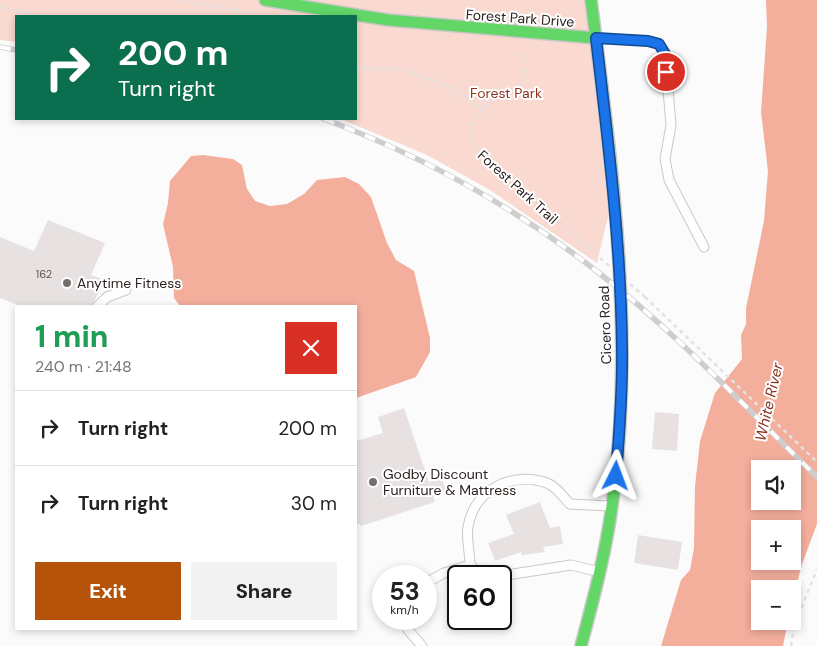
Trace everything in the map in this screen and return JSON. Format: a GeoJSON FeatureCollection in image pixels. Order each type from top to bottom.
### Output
{"type":"FeatureCollection","features":[{"type":"Feature","properties":{"kind":"main road","name":"Forest Park Drive"},"geometry":{"type":"LineString","coordinates":[[265,0],[389,20],[449,27],[596,38]]}},
{"type":"Feature","properties":{"kind":"main road","name":"Cicero Road"},"geometry":{"type":"LineString","coordinates":[[581,646],[599,572],[616,476],[622,348],[611,173],[591,0]]}},
{"type":"Feature","properties":{"kind":"lane"},"geometry":{"type":"LineString","coordinates":[[596,38],[648,41],[659,44],[665,54],[671,125],[666,160],[669,180],[704,248]]}},
{"type":"Feature","properties":{"kind":"lane"},"geometry":{"type":"LineString","coordinates":[[99,305],[107,297],[126,290]]}},
{"type":"Feature","properties":{"kind":"lane"},"geometry":{"type":"LineString","coordinates":[[470,565],[468,527],[475,507],[489,488],[513,479],[548,483],[570,504],[611,507]]}},
{"type":"Feature","properties":{"kind":"lane"},"geometry":{"type":"LineString","coordinates":[[512,574],[571,566],[599,572]]}},
{"type":"Feature","properties":{"kind":"lane"},"geometry":{"type":"LineString","coordinates":[[408,630],[422,646]]}},
{"type":"Feature","properties":{"kind":"path"},"geometry":{"type":"LineString","coordinates":[[181,0],[258,15]]}},
{"type":"Feature","properties":{"kind":"path"},"geometry":{"type":"LineString","coordinates":[[0,6],[35,15]]}},
{"type":"Feature","properties":{"kind":"path","name":"Forest Park Trail"},"geometry":{"type":"LineString","coordinates":[[517,50],[525,63],[522,81],[517,89],[508,95],[487,104],[470,126],[473,143],[478,152],[517,188],[645,297],[817,462]]}},
{"type":"Feature","properties":{"kind":"path"},"geometry":{"type":"LineString","coordinates":[[357,69],[405,69],[456,90],[478,105],[487,104]]}},
{"type":"Feature","properties":{"kind":"path"},"geometry":{"type":"LineString","coordinates":[[791,646],[794,627],[817,569]]}},
{"type":"Feature","properties":{"kind":"green space","name":"Forest Park"},"geometry":{"type":"Polygon","coordinates":[[[0,0],[588,0],[613,196],[597,263],[490,190],[427,155],[343,120],[357,120],[357,15],[15,15],[15,42],[0,40],[0,0]]]}},
{"type":"Feature","properties":{"kind":"water","name":"White River"},"geometry":{"type":"Polygon","coordinates":[[[766,0],[817,0],[817,524],[801,568],[801,520],[751,520],[751,570],[800,570],[798,580],[751,580],[751,630],[786,630],[783,646],[661,646],[681,580],[690,570],[694,548],[695,486],[700,441],[715,393],[742,359],[741,335],[746,324],[746,308],[764,221],[768,171],[761,112],[767,27],[766,0]]]}},
{"type":"Feature","properties":{"kind":"water"},"geometry":{"type":"Polygon","coordinates":[[[203,155],[233,159],[242,165],[247,189],[255,201],[270,206],[287,204],[304,194],[317,180],[345,177],[359,184],[371,197],[387,243],[396,260],[414,271],[430,338],[430,352],[416,377],[357,398],[357,305],[179,305],[174,298],[173,267],[163,224],[168,203],[170,181],[191,156],[203,155]]]}},
{"type":"Feature","properties":{"kind":"building"},"geometry":{"type":"Polygon","coordinates":[[[48,220],[105,243],[91,275],[105,280],[92,305],[18,305],[0,298],[0,237],[34,251],[48,220]]]}},
{"type":"Feature","properties":{"kind":"building"},"geometry":{"type":"Polygon","coordinates":[[[404,408],[429,482],[442,478],[446,491],[433,495],[435,502],[361,526],[360,524],[357,525],[357,441],[383,433],[378,417],[404,408]]]}},
{"type":"Feature","properties":{"kind":"building"},"geometry":{"type":"Polygon","coordinates":[[[655,412],[679,414],[677,451],[652,449],[655,412]]]}},
{"type":"Feature","properties":{"kind":"building"},"geometry":{"type":"Polygon","coordinates":[[[540,502],[550,528],[560,526],[563,544],[543,547],[545,552],[522,555],[521,552],[495,561],[488,543],[514,534],[506,515],[540,502]]]}},
{"type":"Feature","properties":{"kind":"building"},"geometry":{"type":"Polygon","coordinates":[[[638,535],[682,542],[678,570],[634,563],[638,535]]]}},
{"type":"Feature","properties":{"kind":"railway"},"geometry":{"type":"LineString","coordinates":[[0,47],[15,50]]}},
{"type":"Feature","properties":{"kind":"railway"},"geometry":{"type":"LineString","coordinates":[[326,120],[433,167],[502,205],[567,249],[628,296],[684,346],[817,477]]}},
{"type":"Feature","properties":{"kind":"traffic: fast"},"geometry":{"type":"LineString","coordinates":[[265,0],[388,20],[596,38]]}},
{"type":"Feature","properties":{"kind":"traffic: fast"},"geometry":{"type":"LineString","coordinates":[[581,646],[600,572],[613,498],[622,374],[621,311],[613,186],[591,0]]}},
{"type":"Feature","properties":{"kind":"place","name":"Anytime Fitness"},"geometry":{"type":"Point","coordinates":[67,283]}},
{"type":"Feature","properties":{"kind":"place","name":"Godby Discount Furniture & Mattress"},"geometry":{"type":"Point","coordinates":[373,482]}},
{"type":"Feature","properties":{"kind":"route"},"geometry":{"type":"LineString","coordinates":[[616,476],[622,348],[620,293],[611,173],[596,38],[648,41],[659,44],[665,54],[666,72]]}}]}
